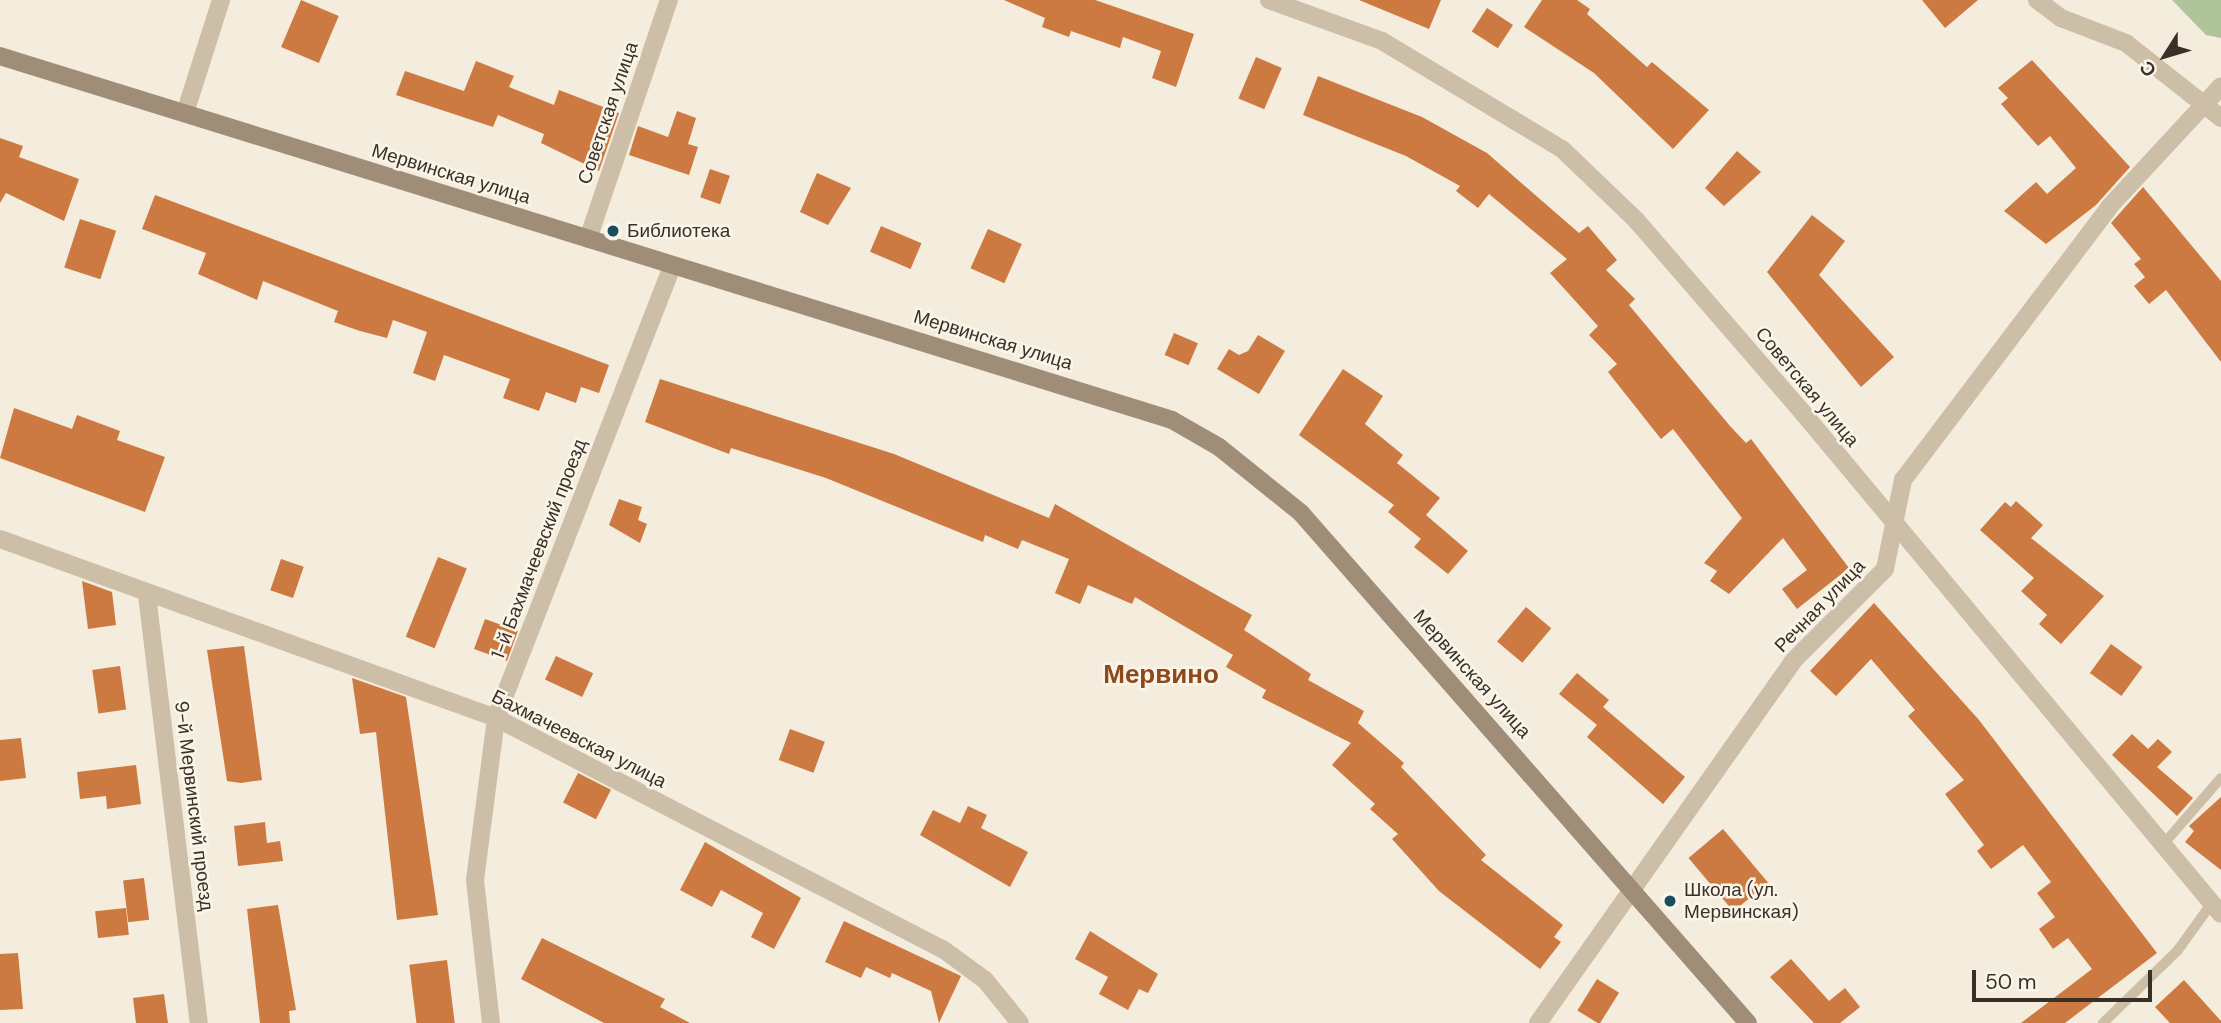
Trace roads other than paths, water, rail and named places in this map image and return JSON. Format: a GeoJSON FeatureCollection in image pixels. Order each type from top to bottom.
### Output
{"type":"FeatureCollection","features":[{"type":"Feature","properties":{"kind":"street"},"geometry":{"type":"LineString","coordinates":[[185,113],[221,0]]}},
{"type":"Feature","properties":{"kind":"street","name":"Советская улица"},"geometry":{"type":"LineString","coordinates":[[588,239],[668,0]]}},
{"type":"Feature","properties":{"kind":"street","name":"Советская улица"},"geometry":{"type":"LineString","coordinates":[[1269,0],[1382,41],[1562,149],[1636,220],[1898,527],[2216,909]]}},
{"type":"Feature","properties":{"kind":"street"},"geometry":{"type":"LineString","coordinates":[[2037,0],[2061,18],[2126,43],[2206,102],[2221,118]]}},
{"type":"Feature","properties":{"kind":"street","name":"Мервинская улица"},"geometry":{"type":"LineString","coordinates":[[0,56],[672,266],[1117,398],[1219,447],[1301,513],[1634,889],[1748,1023]]}},
{"type":"Feature","properties":{"kind":"street","name":"Речная улица"},"geometry":{"type":"LineString","coordinates":[[1538,1023],[1793,662],[1885,569],[1898,527],[1903,480],[2110,206],[2221,86]]}},
{"type":"Feature","properties":{"kind":"street","name":"1-й Бахмачеевский проезд"},"geometry":{"type":"LineString","coordinates":[[491,1023],[475,880],[496,718],[672,266]]}},
{"type":"Feature","properties":{"kind":"street","name":"Бахмачеевская улица"},"geometry":{"type":"LineString","coordinates":[[0,538],[146,595],[496,718],[944,950],[985,981],[1020,1023]]}},
{"type":"Feature","properties":{"kind":"street","name":"9-й Мервинский проезд"},"geometry":{"type":"LineString","coordinates":[[146,595],[199,1023]]}},
{"type":"Feature","properties":{"kind":"lane"},"geometry":{"type":"LineString","coordinates":[[2161,846],[2221,778]]}},
{"type":"Feature","properties":{"kind":"lane"},"geometry":{"type":"LineString","coordinates":[[2103,1023],[2216,909]]}},
{"type":"Feature","properties":{"kind":"place","name":"Библиотека"},"geometry":{"type":"Point","coordinates":[613,231]}},
{"type":"Feature","properties":{"kind":"place","name":"Школа (ул. Мервинская)"},"geometry":{"type":"Point","coordinates":[1670,901]}},
{"type":"Feature","properties":{"kind":"district","name":"Мервино"},"geometry":{"type":"Point","coordinates":[1161,675]}}]}
